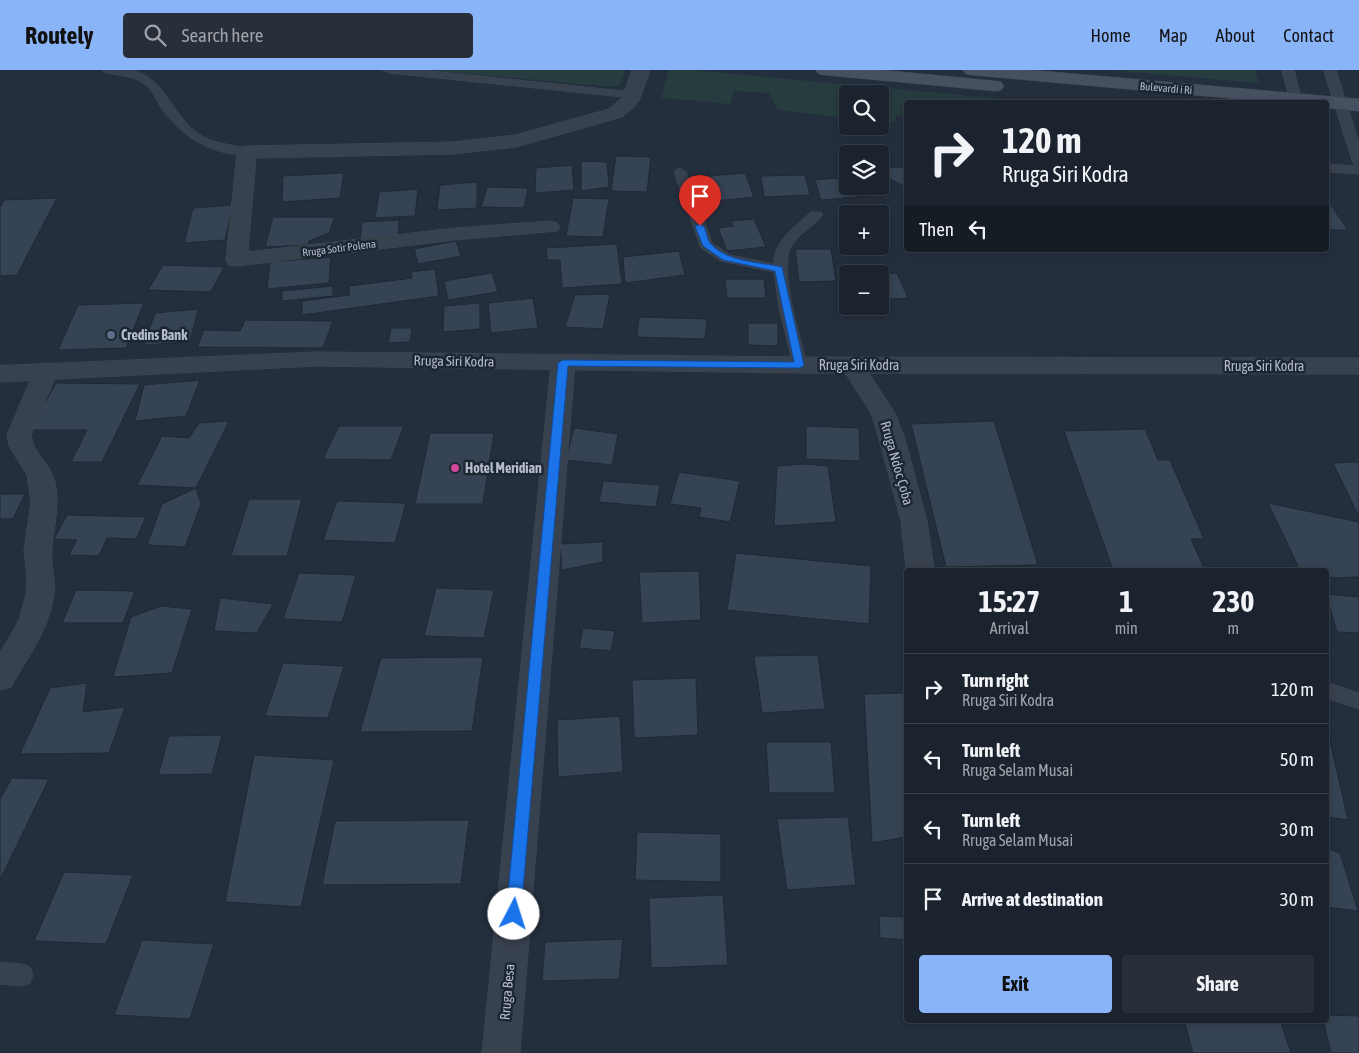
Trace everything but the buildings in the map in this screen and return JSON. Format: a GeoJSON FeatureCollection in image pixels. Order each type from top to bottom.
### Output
{"type":"FeatureCollection","features":[{"type":"Feature","properties":{"kind":"main road","name":"Bulevardi i Ri"},"geometry":{"type":"LineString","coordinates":[[825,70],[1152,100]]}},
{"type":"Feature","properties":{"kind":"main road","name":"Bulevardi i Ri"},"geometry":{"type":"LineString","coordinates":[[972,70],[1287,100]]}},
{"type":"Feature","properties":{"kind":"main road","name":"Bulevardi i Ri"},"geometry":{"type":"LineString","coordinates":[[1329,110],[1343,114],[1359,105]]}},
{"type":"Feature","properties":{"kind":"street"},"geometry":{"type":"LineString","coordinates":[[247,152],[453,148],[516,141],[607,118],[619,112],[629,103],[634,95],[641,70]]}},
{"type":"Feature","properties":{"kind":"street","name":"Rruga Sotir Polena"},"geometry":{"type":"LineString","coordinates":[[247,152],[237,260],[455,234],[550,227]]}},
{"type":"Feature","properties":{"kind":"street","name":"Rruga Siri Kodra"},"geometry":{"type":"LineString","coordinates":[[0,374],[317,359],[800,365],[1359,366]]}},
{"type":"Feature","properties":{"kind":"street","name":"Rruga Besa"},"geometry":{"type":"LineString","coordinates":[[501,1053],[563,363]]}},
{"type":"Feature","properties":{"kind":"street","name":"Rruga Ndoc Çoba"},"geometry":{"type":"LineString","coordinates":[[852,365],[883,413],[892,439],[914,521],[920,568]]}},
{"type":"Feature","properties":{"kind":"street"},"geometry":{"type":"LineString","coordinates":[[0,678],[28,630],[39,605],[41,581],[37,550],[43,518],[40,475],[22,448],[19,434],[46,371]]}},
{"type":"Feature","properties":{"kind":"lane"},"geometry":{"type":"LineString","coordinates":[[108,70],[126,73],[152,84],[173,116],[191,135],[224,150],[247,152]]}},
{"type":"Feature","properties":{"kind":"lane"},"geometry":{"type":"LineString","coordinates":[[388,70],[634,95]]}},
{"type":"Feature","properties":{"kind":"lane"},"geometry":{"type":"LineString","coordinates":[[1288,70],[1297,100]]}},
{"type":"Feature","properties":{"kind":"lane"},"geometry":{"type":"LineString","coordinates":[[1330,70],[1359,163]]}},
{"type":"Feature","properties":{"kind":"lane"},"geometry":{"type":"LineString","coordinates":[[1329,168],[1359,170]]}},
{"type":"Feature","properties":{"kind":"lane"},"geometry":{"type":"LineString","coordinates":[[680,172],[706,245],[726,258],[779,269]]}},
{"type":"Feature","properties":{"kind":"lane"},"geometry":{"type":"LineString","coordinates":[[800,365],[779,269],[782,252],[790,239],[816,214]]}},
{"type":"Feature","properties":{"kind":"lane"},"geometry":{"type":"LineString","coordinates":[[1329,691],[1359,700]]}},
{"type":"Feature","properties":{"kind":"green space"},"geometry":{"type":"Polygon","coordinates":[[[432,70],[625,70],[620,85],[610,87],[432,70]]]}},
{"type":"Feature","properties":{"kind":"green space"},"geometry":{"type":"Polygon","coordinates":[[[669,70],[690,70],[852,85],[839,85],[839,117],[778,110],[769,93],[734,91],[730,104],[661,98],[669,70]]]}},
{"type":"Feature","properties":{"kind":"green space"},"geometry":{"type":"Polygon","coordinates":[[[1109,70],[1255,70],[1259,83],[1109,70]]]}},
{"type":"Feature","properties":{"kind":"green space"},"geometry":{"type":"Polygon","coordinates":[[[889,88],[1014,100],[904,100],[904,116],[896,115],[895,122],[889,122],[889,88]]]}},
{"type":"Feature","properties":{"kind":"place","name":"Credins Bank"},"geometry":{"type":"Point","coordinates":[111,335]}},
{"type":"Feature","properties":{"kind":"place","name":"Hotel Meridian"},"geometry":{"type":"Point","coordinates":[455,468]}},
{"type":"Feature","properties":{"kind":"route"},"geometry":{"type":"LineString","coordinates":[[514,914],[563,363],[800,365],[779,269],[726,258],[706,245],[700,226]]}}]}
